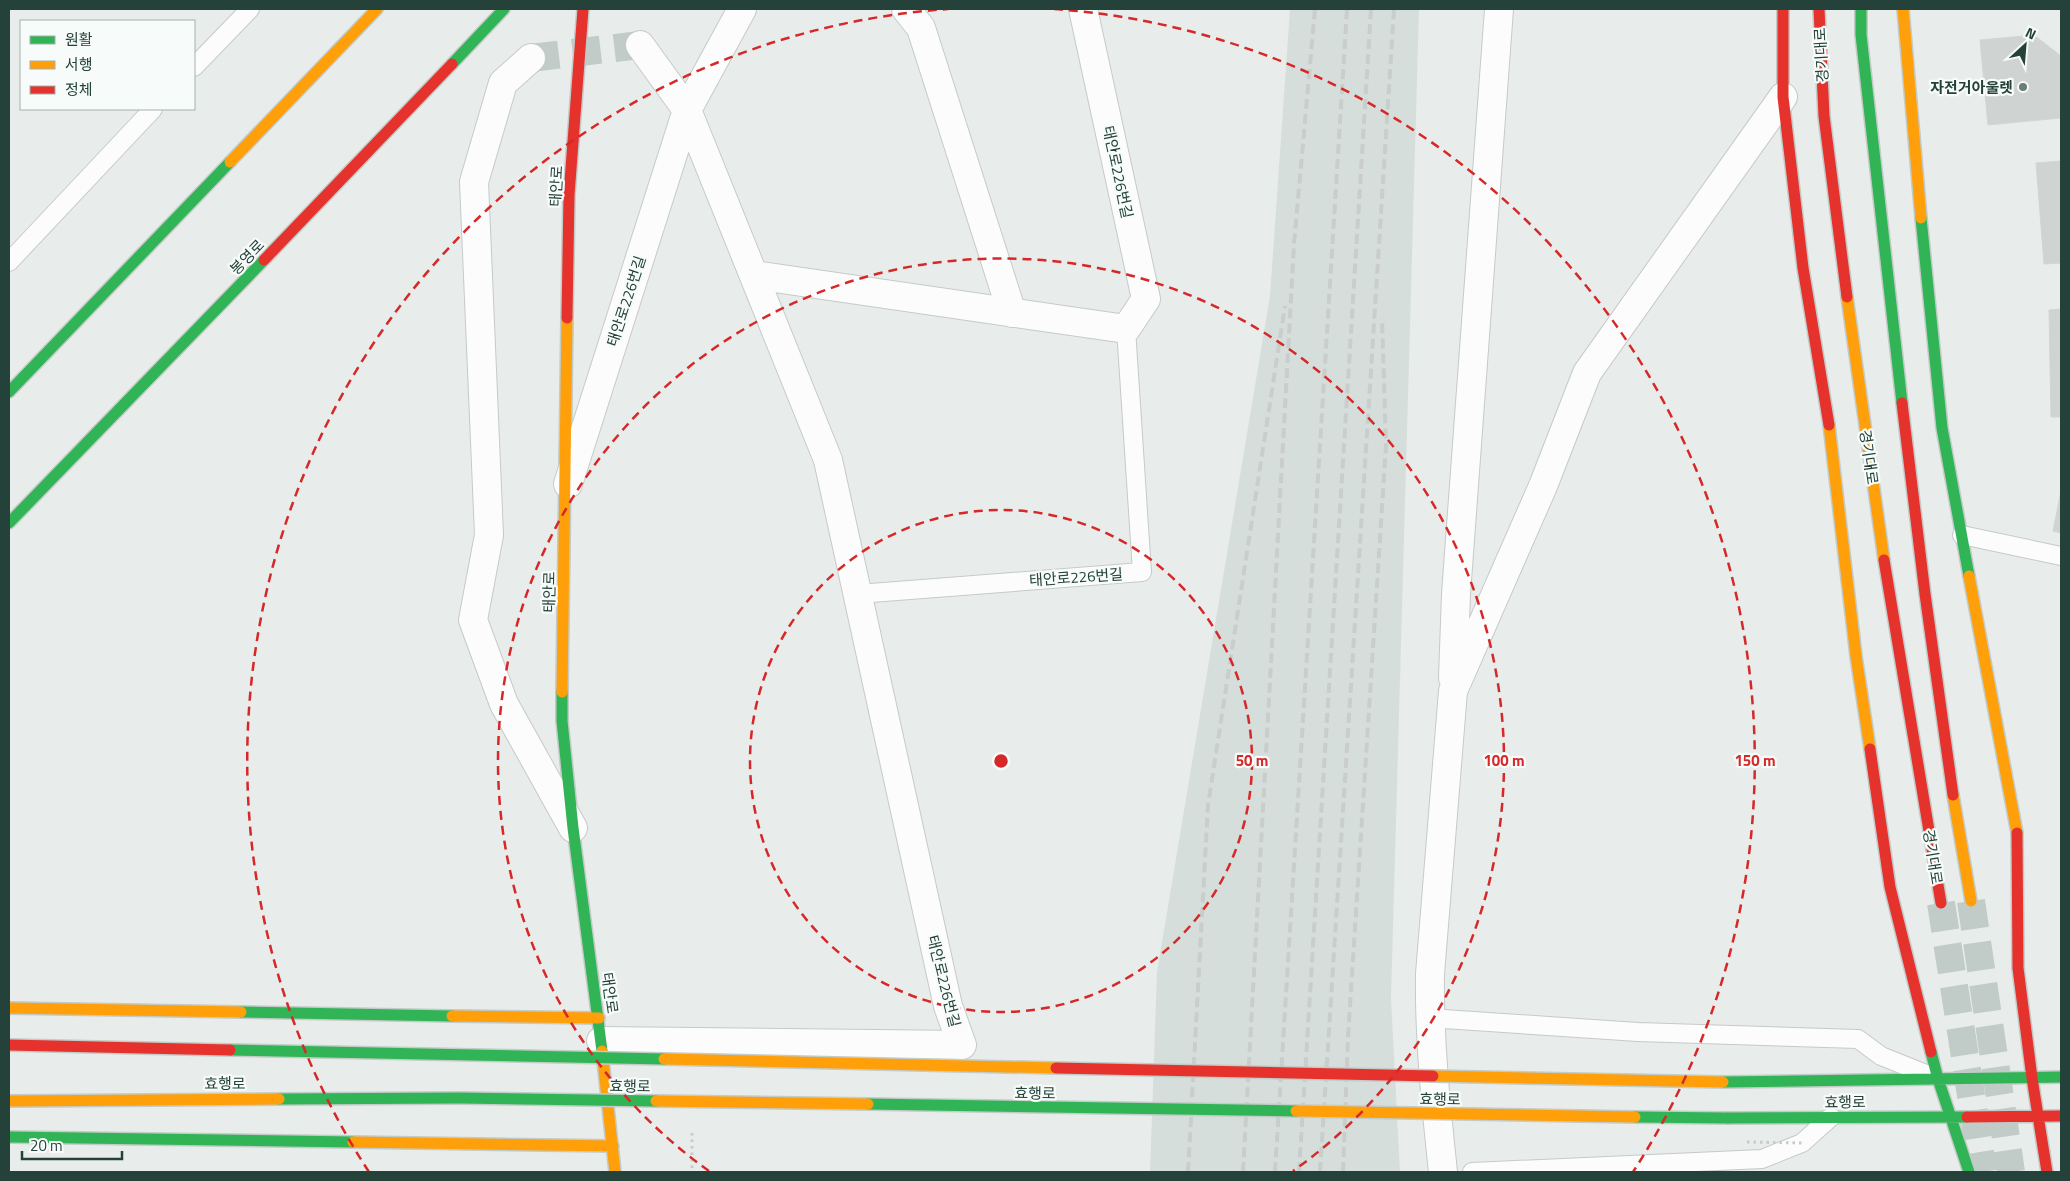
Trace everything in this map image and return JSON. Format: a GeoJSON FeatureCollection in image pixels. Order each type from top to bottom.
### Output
{"type":"FeatureCollection","features":[{"type":"Feature","properties":{"kind":"main road"},"geometry":{"type":"LineString","coordinates":[[9,392],[377,9]]}},
{"type":"Feature","properties":{"kind":"main road","name":"봉영로"},"geometry":{"type":"LineString","coordinates":[[9,524],[504,9]]}},
{"type":"Feature","properties":{"kind":"main road","name":"태안로"},"geometry":{"type":"LineString","coordinates":[[583,9],[570,196],[562,721],[573,828],[600,1029],[615,1172]]}},
{"type":"Feature","properties":{"kind":"main road"},"geometry":{"type":"LineString","coordinates":[[1783,9],[1783,97],[1803,268],[1828,419],[1856,656],[1890,887],[1938,1079],[1969,1172]]}},
{"type":"Feature","properties":{"kind":"main road","name":"경기대로"},"geometry":{"type":"LineString","coordinates":[[1818,9],[1824,116],[1856,362],[1882,550],[1941,903]]}},
{"type":"Feature","properties":{"kind":"main road","name":"경기대로"},"geometry":{"type":"LineString","coordinates":[[1861,9],[1861,35],[1882,234],[1926,609],[1953,799],[1971,901]]}},
{"type":"Feature","properties":{"kind":"main road"},"geometry":{"type":"LineString","coordinates":[[1903,9],[1925,269],[1941,418],[2018,837],[2018,968],[2032,1078],[2047,1172]]}},
{"type":"Feature","properties":{"kind":"main road"},"geometry":{"type":"LineString","coordinates":[[9,1008],[600,1029]]}},
{"type":"Feature","properties":{"kind":"main road","name":"효행로"},"geometry":{"type":"LineString","coordinates":[[9,1045],[1723,1082],[2061,1077]]}},
{"type":"Feature","properties":{"kind":"main road","name":"효행로"},"geometry":{"type":"LineString","coordinates":[[9,1101],[458,1098],[1727,1118],[2061,1116]]}},
{"type":"Feature","properties":{"kind":"main road"},"geometry":{"type":"LineString","coordinates":[[9,1138],[613,1146]]}},
{"type":"Feature","properties":{"kind":"street","name":"태안로226번길"},"geometry":{"type":"LineString","coordinates":[[566,493],[687,110],[742,9]]}},
{"type":"Feature","properties":{"kind":"street"},"geometry":{"type":"LineString","coordinates":[[906,9],[921,28],[1012,313]]}},
{"type":"Feature","properties":{"kind":"street","name":"태안로226번길"},"geometry":{"type":"LineString","coordinates":[[1083,9],[1146,299],[1126,329]]}},
{"type":"Feature","properties":{"kind":"street"},"geometry":{"type":"LineString","coordinates":[[1444,1172],[1434,1090],[1429,1018],[1430,974],[1453,691],[1456,594],[1499,9]]}},
{"type":"Feature","properties":{"kind":"street"},"geometry":{"type":"LineString","coordinates":[[640,45],[687,110]]}},
{"type":"Feature","properties":{"kind":"street"},"geometry":{"type":"LineString","coordinates":[[531,58],[503,83],[474,182],[489,535],[473,620],[504,704],[573,828]]}},
{"type":"Feature","properties":{"kind":"street"},"geometry":{"type":"LineString","coordinates":[[1453,691],[1542,486],[1587,373],[1783,97]]}},
{"type":"Feature","properties":{"kind":"street","name":"태안로226번길"},"geometry":{"type":"LineString","coordinates":[[600,1029],[962,1045],[948,1006],[828,460],[687,110]]}},
{"type":"Feature","properties":{"kind":"street"},"geometry":{"type":"LineString","coordinates":[[754,275],[1126,329]]}},
{"type":"Feature","properties":{"kind":"lane"},"geometry":{"type":"LineString","coordinates":[[195,66],[250,9]]}},
{"type":"Feature","properties":{"kind":"lane"},"geometry":{"type":"LineString","coordinates":[[9,262],[152,110]]}},
{"type":"Feature","properties":{"kind":"lane","name":"태안로226번길"},"geometry":{"type":"LineString","coordinates":[[858,594],[1142,572],[1126,329]]}},
{"type":"Feature","properties":{"kind":"lane"},"geometry":{"type":"LineString","coordinates":[[1962,535],[2061,556]]}},
{"type":"Feature","properties":{"kind":"lane"},"geometry":{"type":"LineString","coordinates":[[1429,1018],[1638,1032],[1858,1039],[1881,1056],[1938,1079]]}},
{"type":"Feature","properties":{"kind":"lane"},"geometry":{"type":"LineString","coordinates":[[1472,1172],[1762,1159],[1802,1143],[1831,1117]]}},
{"type":"Feature","properties":{"kind":"path"},"geometry":{"type":"LineString","coordinates":[[692,1125],[692,1172]]}},
{"type":"Feature","properties":{"kind":"shaded area"},"geometry":{"type":"Polygon","coordinates":[[[1290,9],[1419,9],[1391,998],[1400,1172],[1150,1172],[1157,972],[1270,296],[1290,9]]]}},
{"type":"Feature","properties":{"kind":"building","name":"자전거아울렛"},"geometry":{"type":"Polygon","coordinates":[[[2034,35],[2061,56],[2061,118],[1988,125],[1980,40],[2034,35]]]}},
{"type":"Feature","properties":{"kind":"building"},"geometry":{"type":"Polygon","coordinates":[[[2061,161],[2061,263],[2044,264],[2036,163],[2061,161]]]}},
{"type":"Feature","properties":{"kind":"building"},"geometry":{"type":"Polygon","coordinates":[[[2061,309],[2061,417],[2051,417],[2049,310],[2061,309]]]}},
{"type":"Feature","properties":{"kind":"building"},"geometry":{"type":"Polygon","coordinates":[[[2061,491],[2061,533],[2053,531],[2061,491]]]}},
{"type":"Feature","properties":{"kind":"tunnel"},"geometry":{"type":"LineString","coordinates":[[531,58],[640,45]]}},
{"type":"Feature","properties":{"kind":"tunnel"},"geometry":{"type":"LineString","coordinates":[[1971,901],[2011,1172]]}},
{"type":"Feature","properties":{"kind":"tunnel"},"geometry":{"type":"LineString","coordinates":[[1941,903],[1983,1172]]}},
{"type":"Feature","properties":{"kind":"railway"},"geometry":{"type":"LineString","coordinates":[[1243,1172],[1294,244],[1315,9]]}},
{"type":"Feature","properties":{"kind":"railway"},"geometry":{"type":"LineString","coordinates":[[1275,1172],[1347,9]]}},
{"type":"Feature","properties":{"kind":"railway"},"geometry":{"type":"LineString","coordinates":[[1299,1172],[1371,9]]}},
{"type":"Feature","properties":{"kind":"railway"},"geometry":{"type":"LineString","coordinates":[[1320,1172],[1394,9]]}},
{"type":"Feature","properties":{"kind":"railway"},"geometry":{"type":"LineString","coordinates":[[1188,1172],[1208,805],[1285,306]]}},
{"type":"Feature","properties":{"kind":"railway"},"geometry":{"type":"LineString","coordinates":[[1343,1172],[1348,1037],[1386,445],[1382,318]]}},
{"type":"Feature","properties":{"kind":"traffic: fast"},"geometry":{"type":"LineString","coordinates":[[452,64],[504,9]]}},
{"type":"Feature","properties":{"kind":"traffic: fast"},"geometry":{"type":"LineString","coordinates":[[1861,9],[1861,35],[1902,403]]}},
{"type":"Feature","properties":{"kind":"traffic: fast"},"geometry":{"type":"LineString","coordinates":[[9,392],[230,162]]}},
{"type":"Feature","properties":{"kind":"traffic: fast"},"geometry":{"type":"LineString","coordinates":[[1921,218],[1942,428],[1969,576]]}},
{"type":"Feature","properties":{"kind":"traffic: fast"},"geometry":{"type":"LineString","coordinates":[[9,523],[264,260]]}},
{"type":"Feature","properties":{"kind":"traffic: fast"},"geometry":{"type":"LineString","coordinates":[[562,692],[562,721],[573,828],[602,1051]]}},
{"type":"Feature","properties":{"kind":"traffic: fast"},"geometry":{"type":"LineString","coordinates":[[241,1012],[452,1016]]}},
{"type":"Feature","properties":{"kind":"traffic: fast"},"geometry":{"type":"LineString","coordinates":[[230,1050],[664,1059]]}},
{"type":"Feature","properties":{"kind":"traffic: fast"},"geometry":{"type":"LineString","coordinates":[[1931,1052],[1969,1172]]}},
{"type":"Feature","properties":{"kind":"traffic: fast"},"geometry":{"type":"LineString","coordinates":[[1723,1082],[2061,1077]]}},
{"type":"Feature","properties":{"kind":"traffic: fast"},"geometry":{"type":"LineString","coordinates":[[279,1099],[459,1098],[656,1101]]}},
{"type":"Feature","properties":{"kind":"traffic: fast"},"geometry":{"type":"LineString","coordinates":[[868,1104],[1296,1111]]}},
{"type":"Feature","properties":{"kind":"traffic: fast"},"geometry":{"type":"LineString","coordinates":[[1635,1117],[1727,1118]]}},
{"type":"Feature","properties":{"kind":"traffic: fast"},"geometry":{"type":"LineString","coordinates":[[1727,1118],[1967,1117]]}},
{"type":"Feature","properties":{"kind":"traffic: fast"},"geometry":{"type":"LineString","coordinates":[[9,1137],[353,1142]]}},
{"type":"Feature","properties":{"kind":"traffic: slow"},"geometry":{"type":"LineString","coordinates":[[230,162],[377,9]]}},
{"type":"Feature","properties":{"kind":"traffic: slow"},"geometry":{"type":"LineString","coordinates":[[1903,9],[1921,218]]}},
{"type":"Feature","properties":{"kind":"traffic: slow"},"geometry":{"type":"LineString","coordinates":[[1847,297],[1884,560]]}},
{"type":"Feature","properties":{"kind":"traffic: slow"},"geometry":{"type":"LineString","coordinates":[[562,692],[567,318]]}},
{"type":"Feature","properties":{"kind":"traffic: slow"},"geometry":{"type":"LineString","coordinates":[[1829,425],[1856,656],[1870,749]]}},
{"type":"Feature","properties":{"kind":"traffic: slow"},"geometry":{"type":"LineString","coordinates":[[1969,576],[2017,833]]}},
{"type":"Feature","properties":{"kind":"traffic: slow"},"geometry":{"type":"LineString","coordinates":[[1953,795],[1971,901]]}},
{"type":"Feature","properties":{"kind":"traffic: slow"},"geometry":{"type":"LineString","coordinates":[[9,1008],[241,1012]]}},
{"type":"Feature","properties":{"kind":"traffic: slow"},"geometry":{"type":"LineString","coordinates":[[452,1016],[599,1018]]}},
{"type":"Feature","properties":{"kind":"traffic: slow"},"geometry":{"type":"LineString","coordinates":[[602,1051],[615,1172]]}},
{"type":"Feature","properties":{"kind":"traffic: slow"},"geometry":{"type":"LineString","coordinates":[[664,1059],[1056,1068]]}},
{"type":"Feature","properties":{"kind":"traffic: slow"},"geometry":{"type":"LineString","coordinates":[[1433,1076],[1723,1082]]}},
{"type":"Feature","properties":{"kind":"traffic: slow"},"geometry":{"type":"LineString","coordinates":[[9,1101],[279,1099]]}},
{"type":"Feature","properties":{"kind":"traffic: slow"},"geometry":{"type":"LineString","coordinates":[[656,1101],[868,1104]]}},
{"type":"Feature","properties":{"kind":"traffic: slow"},"geometry":{"type":"LineString","coordinates":[[1296,1111],[1635,1117]]}},
{"type":"Feature","properties":{"kind":"traffic: slow"},"geometry":{"type":"LineString","coordinates":[[353,1142],[613,1146]]}},
{"type":"Feature","properties":{"kind":"traffic: jam"},"geometry":{"type":"LineString","coordinates":[[567,318],[569,195],[583,9]]}},
{"type":"Feature","properties":{"kind":"traffic: jam"},"geometry":{"type":"LineString","coordinates":[[1783,9],[1783,97],[1803,268],[1829,425]]}},
{"type":"Feature","properties":{"kind":"traffic: jam"},"geometry":{"type":"LineString","coordinates":[[1819,9],[1824,116],[1847,297]]}},
{"type":"Feature","properties":{"kind":"traffic: jam"},"geometry":{"type":"LineString","coordinates":[[264,260],[452,64]]}},
{"type":"Feature","properties":{"kind":"traffic: jam"},"geometry":{"type":"LineString","coordinates":[[1902,403],[1925,594],[1953,795]]}},
{"type":"Feature","properties":{"kind":"traffic: jam"},"geometry":{"type":"LineString","coordinates":[[1884,560],[1941,903]]}},
{"type":"Feature","properties":{"kind":"traffic: jam"},"geometry":{"type":"LineString","coordinates":[[1870,749],[1890,887],[1931,1052]]}},
{"type":"Feature","properties":{"kind":"traffic: jam"},"geometry":{"type":"LineString","coordinates":[[2017,833],[2018,968],[2032,1078],[2047,1172]]}},
{"type":"Feature","properties":{"kind":"traffic: jam"},"geometry":{"type":"LineString","coordinates":[[9,1045],[230,1050]]}},
{"type":"Feature","properties":{"kind":"traffic: jam"},"geometry":{"type":"LineString","coordinates":[[1056,1068],[1433,1076]]}},
{"type":"Feature","properties":{"kind":"traffic: jam"},"geometry":{"type":"LineString","coordinates":[[1967,1117],[2061,1116]]}},
{"type":"Feature","properties":{"kind":"place","name":"자전거아울렛"},"geometry":{"type":"Point","coordinates":[2023,87]}}]}
